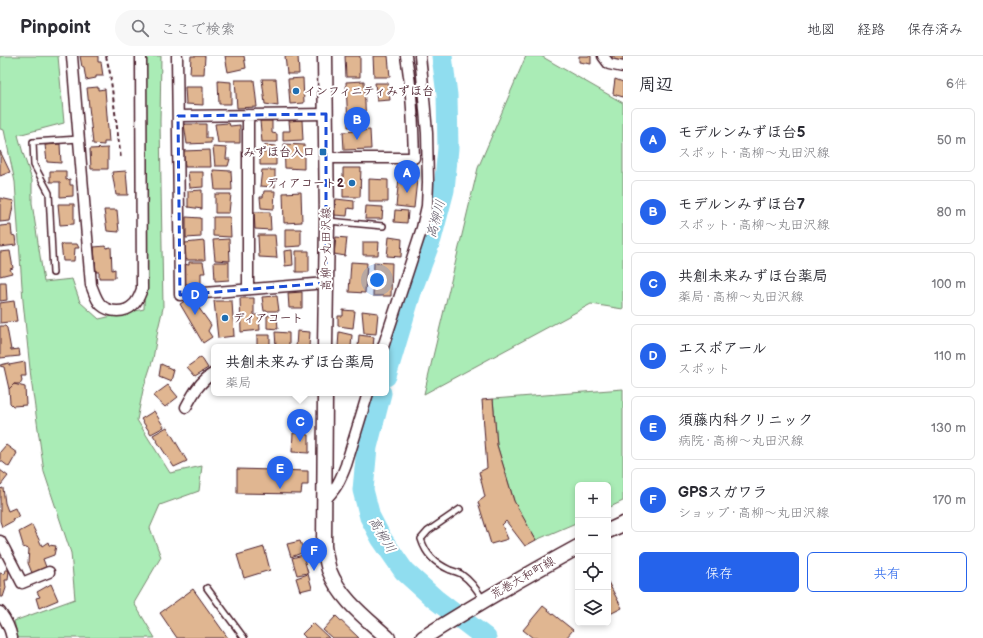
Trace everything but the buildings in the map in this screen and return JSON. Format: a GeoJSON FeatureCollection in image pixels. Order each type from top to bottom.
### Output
{"type":"FeatureCollection","features":[{"type":"Feature","properties":{"kind":"street"},"geometry":{"type":"LineString","coordinates":[[72,56],[91,285],[95,296],[102,305],[109,310],[118,311],[134,305],[139,298],[142,289],[141,56]]}},
{"type":"Feature","properties":{"kind":"street"},"geometry":{"type":"LineString","coordinates":[[177,56],[180,295],[326,283]]}},
{"type":"Feature","properties":{"kind":"street","name":"高柳～丸田沢線"},"geometry":{"type":"LineString","coordinates":[[325,56],[327,221],[325,344]]}},
{"type":"Feature","properties":{"kind":"street"},"geometry":{"type":"LineString","coordinates":[[326,158],[414,158],[414,125],[406,56]]}},
{"type":"Feature","properties":{"kind":"street"},"geometry":{"type":"LineString","coordinates":[[384,344],[422,228],[427,206],[427,132],[420,56]]}},
{"type":"Feature","properties":{"kind":"street"},"geometry":{"type":"LineString","coordinates":[[603,56],[609,64],[623,67]]}},
{"type":"Feature","properties":{"kind":"street"},"geometry":{"type":"LineString","coordinates":[[178,116],[326,114]]}},
{"type":"Feature","properties":{"kind":"street"},"geometry":{"type":"LineString","coordinates":[[248,115],[248,289]]}},
{"type":"Feature","properties":{"kind":"street"},"geometry":{"type":"LineString","coordinates":[[186,407],[201,383],[211,375]]}},
{"type":"Feature","properties":{"kind":"street"},"geometry":{"type":"LineString","coordinates":[[325,396],[324,546],[329,569],[342,593],[351,605],[388,638]]}},
{"type":"Feature","properties":{"kind":"street"},"geometry":{"type":"LineString","coordinates":[[324,501],[334,491],[342,476],[367,396]]}},
{"type":"Feature","properties":{"kind":"street"},"geometry":{"type":"LineString","coordinates":[[611,530],[623,524]]}},
{"type":"Feature","properties":{"kind":"street"},"geometry":{"type":"LineString","coordinates":[[0,541],[22,583],[49,572]]}},
{"type":"Feature","properties":{"kind":"street","name":"荒巻大和町線"},"geometry":{"type":"LineString","coordinates":[[424,638],[539,568],[575,550]]}},
{"type":"Feature","properties":{"kind":"street"},"geometry":{"type":"LineString","coordinates":[[0,612],[11,630],[12,638]]}},
{"type":"Feature","properties":{"kind":"lane"},"geometry":{"type":"LineString","coordinates":[[53,272],[49,193],[34,165],[33,142],[79,139]]}},
{"type":"Feature","properties":{"kind":"lane"},"geometry":{"type":"LineString","coordinates":[[327,221],[383,226]]}},
{"type":"Feature","properties":{"kind":"lane"},"geometry":{"type":"LineString","coordinates":[[460,509],[428,531],[421,539],[430,557],[438,564],[460,574],[475,586],[484,601]]}},
{"type":"Feature","properties":{"kind":"lane"},"geometry":{"type":"LineString","coordinates":[[207,588],[244,638]]}},
{"type":"Feature","properties":{"kind":"path"},"geometry":{"type":"LineString","coordinates":[[106,56],[110,73],[121,159]]}},
{"type":"Feature","properties":{"kind":"highlighted area"},"geometry":{"type":"Polygon","coordinates":[[[326,114],[326,283],[180,295],[178,116],[326,114]]]}},
{"type":"Feature","properties":{"kind":"green space"},"geometry":{"type":"Polygon","coordinates":[[[0,56],[58,56],[64,123],[18,135],[32,180],[32,203],[44,282],[72,279],[80,302],[99,319],[144,309],[146,242],[146,56],[161,56],[160,122],[163,308],[153,359],[143,390],[137,420],[170,473],[202,466],[199,491],[160,505],[150,528],[161,557],[134,603],[155,638],[18,638],[14,621],[75,599],[71,553],[44,472],[31,379],[23,301],[15,182],[4,130],[0,129],[0,56]]]}},
{"type":"Feature","properties":{"kind":"green space"},"geometry":{"type":"Polygon","coordinates":[[[526,56],[541,56],[623,103],[623,309],[591,304],[424,394],[478,168],[526,56]]]}},
{"type":"Feature","properties":{"kind":"green space"},"geometry":{"type":"Polygon","coordinates":[[[623,389],[623,501],[611,507],[611,482],[575,482],[575,523],[536,540],[515,504],[497,445],[493,399],[623,389]]]}},
{"type":"Feature","properties":{"kind":"waterway","name":"高柳川"},"geometry":{"type":"LineString","coordinates":[[389,366],[412,289],[431,239],[444,190],[448,148],[447,95],[442,56]]}},
{"type":"Feature","properties":{"kind":"waterway","name":"高柳川"},"geometry":{"type":"LineString","coordinates":[[380,396],[367,447],[363,490],[370,517],[381,538],[404,571],[435,599],[486,638]]}},
{"type":"Feature","properties":{"kind":"place","name":"インフィニティみずほ台"},"geometry":{"type":"Point","coordinates":[296,91]}},
{"type":"Feature","properties":{"kind":"place","name":"モデルンみずほ台7"},"geometry":{"type":"Point","coordinates":[357,140]}},
{"type":"Feature","properties":{"kind":"place","name":"みずほ台入口"},"geometry":{"type":"Point","coordinates":[323,152]}},
{"type":"Feature","properties":{"kind":"place","name":"ディアコート2"},"geometry":{"type":"Point","coordinates":[352,183]}},
{"type":"Feature","properties":{"kind":"place","name":"モデルンみずほ台5"},"geometry":{"type":"Point","coordinates":[407,193]}},
{"type":"Feature","properties":{"kind":"place","name":"エスポアール"},"geometry":{"type":"Point","coordinates":[195,315]}},
{"type":"Feature","properties":{"kind":"place","name":"ディアコート"},"geometry":{"type":"Point","coordinates":[225,318]}},
{"type":"Feature","properties":{"kind":"place","name":"共創未来みずほ台薬局"},"geometry":{"type":"Point","coordinates":[300,442]}},
{"type":"Feature","properties":{"kind":"place","name":"須藤内科クリニック"},"geometry":{"type":"Point","coordinates":[280,489]}},
{"type":"Feature","properties":{"kind":"place","name":"GPSスガワラ"},"geometry":{"type":"Point","coordinates":[314,571]}}]}
